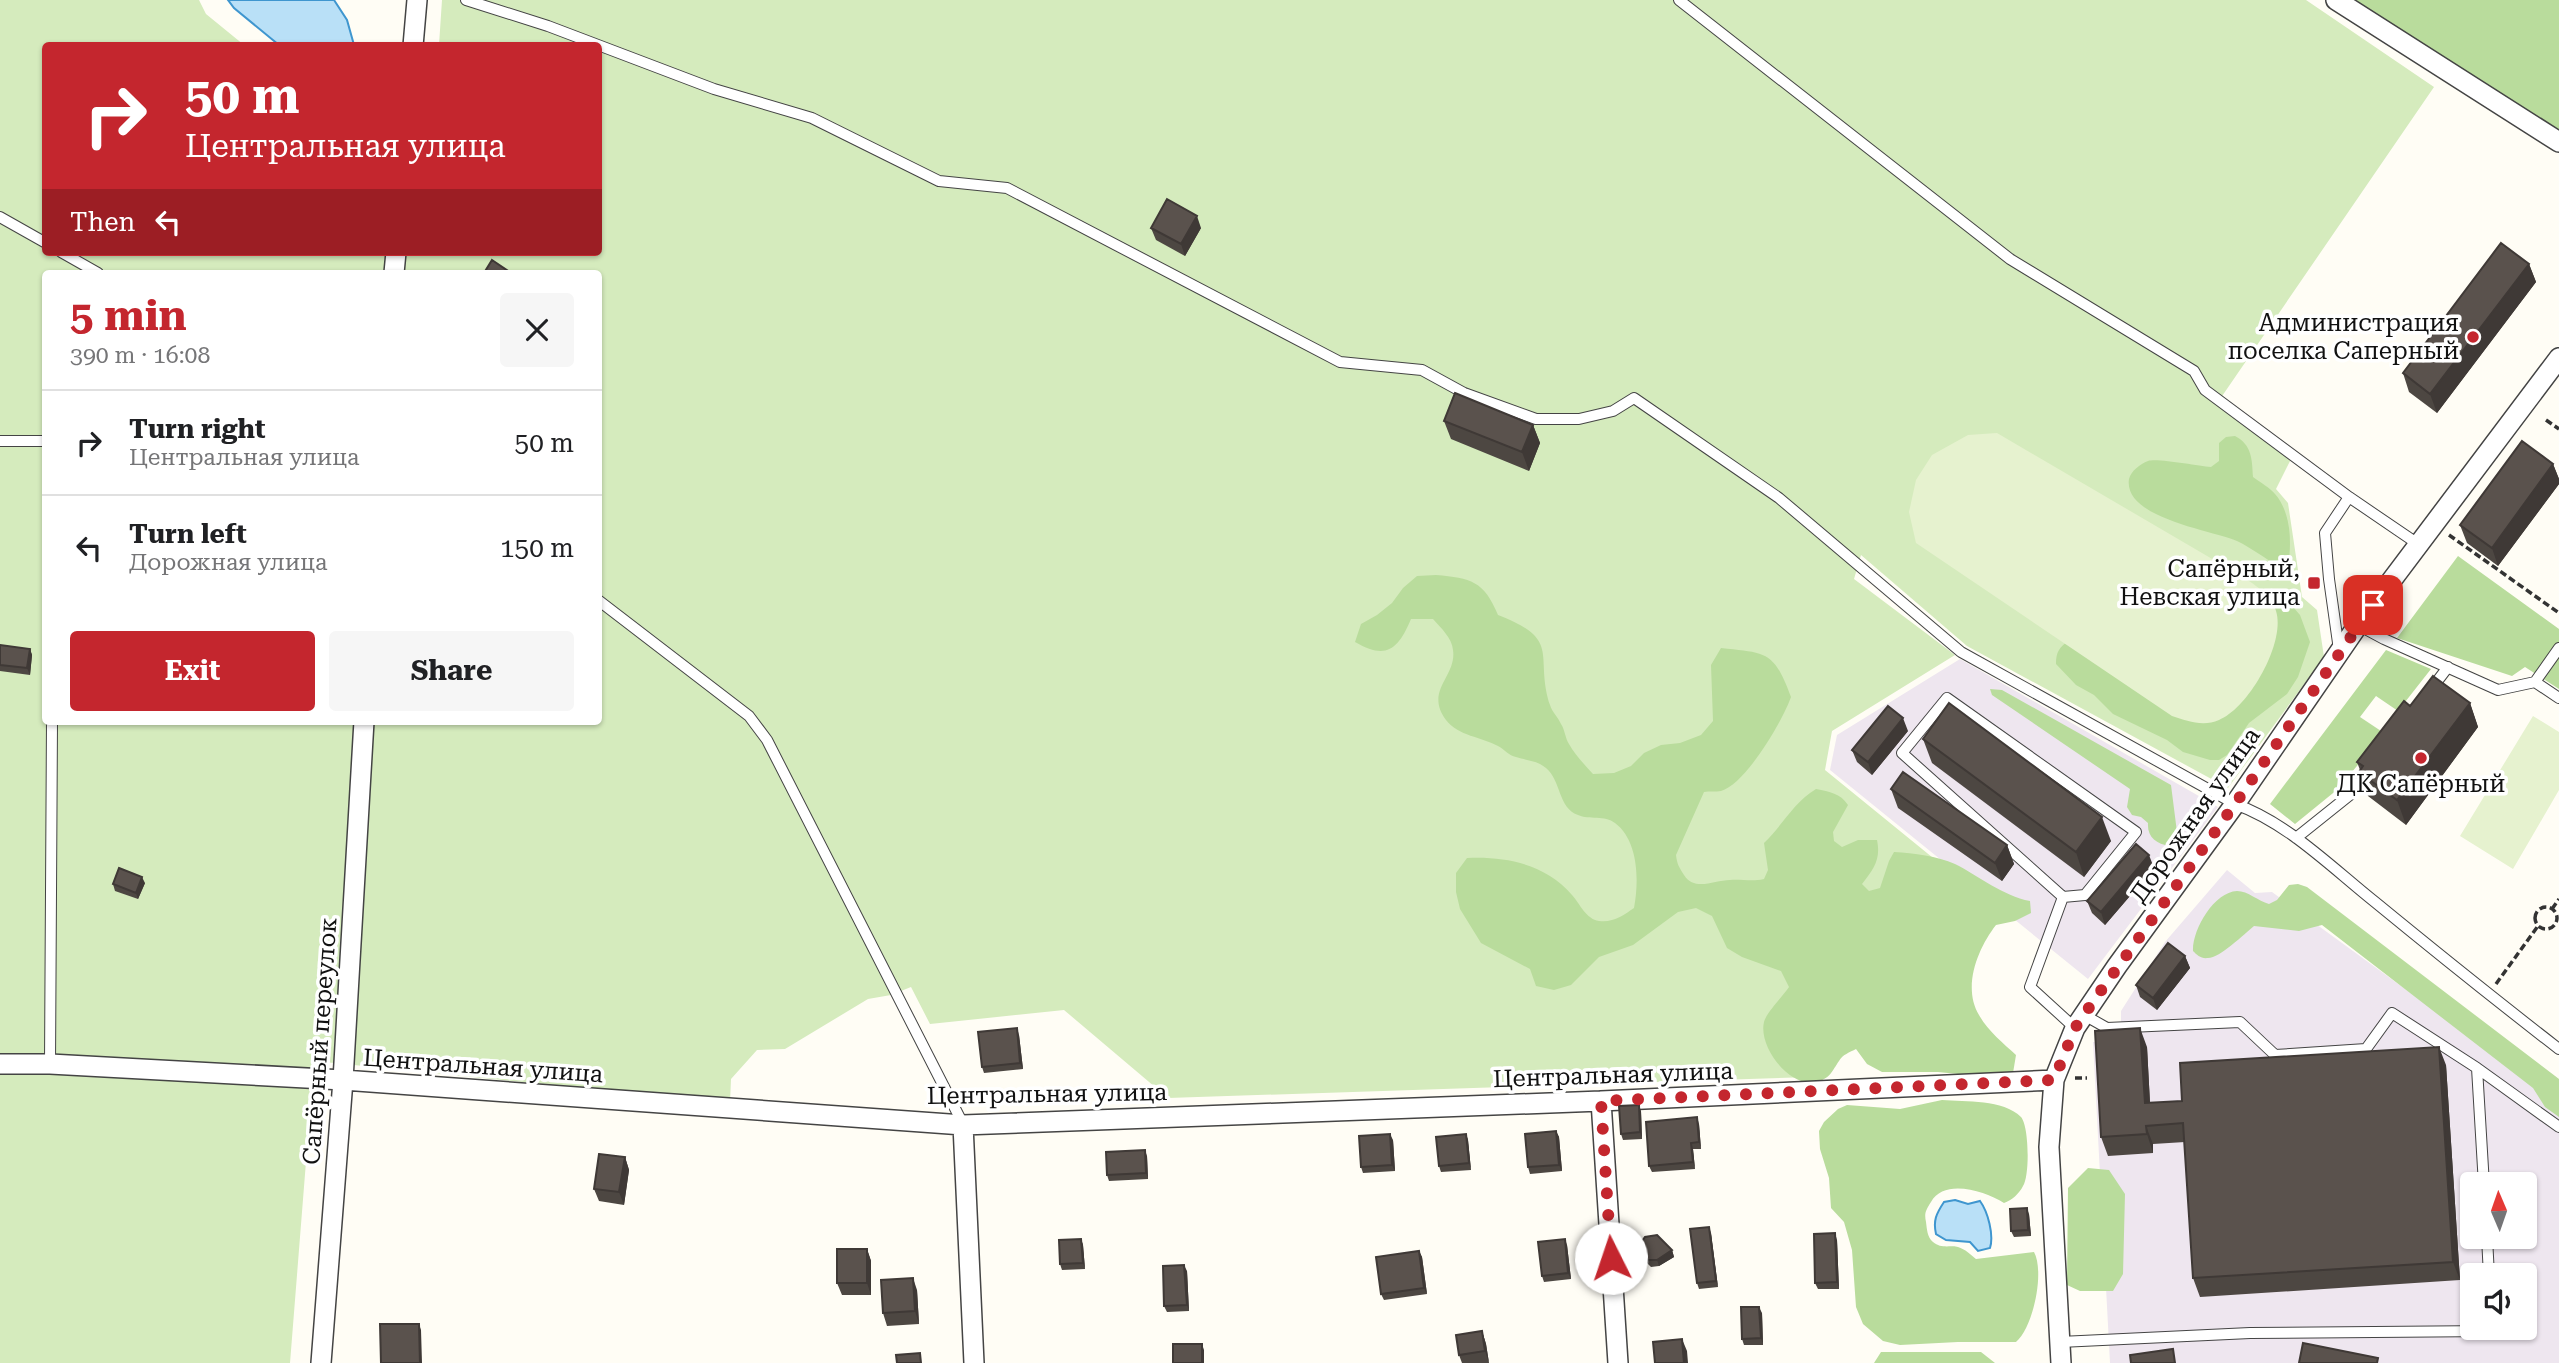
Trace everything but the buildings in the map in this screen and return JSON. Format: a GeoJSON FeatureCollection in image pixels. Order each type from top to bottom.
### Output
{"type":"FeatureCollection","features":[{"type":"Feature","properties":{"kind":"street"},"geometry":{"type":"LineString","coordinates":[[413,42],[417,0]]}},
{"type":"Feature","properties":{"kind":"street"},"geometry":{"type":"LineString","coordinates":[[2336,0],[2559,142]]}},
{"type":"Feature","properties":{"kind":"street","name":"Дорожная улица"},"geometry":{"type":"LineString","coordinates":[[2061,1363],[2049,1147],[2054,1080],[2080,1022],[2235,804],[2339,651],[2559,358]]}},
{"type":"Feature","properties":{"kind":"street","name":"Сапёрный переулок"},"geometry":{"type":"LineString","coordinates":[[321,1363],[343,1080],[364,725]]}},
{"type":"Feature","properties":{"kind":"street","name":"Центральная улица"},"geometry":{"type":"LineString","coordinates":[[0,1065],[50,1064],[343,1080],[963,1125],[1601,1101],[2054,1080]]}},
{"type":"Feature","properties":{"kind":"street"},"geometry":{"type":"LineString","coordinates":[[1601,1101],[1618,1363]]}},
{"type":"Feature","properties":{"kind":"street"},"geometry":{"type":"LineString","coordinates":[[963,1125],[974,1363]]}},
{"type":"Feature","properties":{"kind":"lane"},"geometry":{"type":"LineString","coordinates":[[466,0],[590,42]]}},
{"type":"Feature","properties":{"kind":"lane"},"geometry":{"type":"LineString","coordinates":[[1679,0],[2010,259],[2194,371],[2205,390],[2349,497],[2418,544]]}},
{"type":"Feature","properties":{"kind":"lane"},"geometry":{"type":"LineString","coordinates":[[602,46],[714,89],[812,118],[939,181],[1007,188],[1340,362],[1422,369],[1464,393],[1536,419],[1579,419],[1613,411],[1634,398],[1779,498],[1961,652],[2235,804],[2258,812],[2296,838],[2559,1049]]}},
{"type":"Feature","properties":{"kind":"lane"},"geometry":{"type":"LineString","coordinates":[[0,217],[42,241]]}},
{"type":"Feature","properties":{"kind":"lane"},"geometry":{"type":"LineString","coordinates":[[68,256],[93,270]]}},
{"type":"Feature","properties":{"kind":"lane"},"geometry":{"type":"LineString","coordinates":[[0,441],[42,441]]}},
{"type":"Feature","properties":{"kind":"lane"},"geometry":{"type":"LineString","coordinates":[[2339,651],[2325,533],[2349,497]]}},
{"type":"Feature","properties":{"kind":"lane"},"geometry":{"type":"LineString","coordinates":[[602,603],[740,708],[767,740],[963,1125]]}},
{"type":"Feature","properties":{"kind":"lane"},"geometry":{"type":"LineString","coordinates":[[2358,625],[2498,690],[2535,682],[2559,648]]}},
{"type":"Feature","properties":{"kind":"lane"},"geometry":{"type":"LineString","coordinates":[[2424,699],[2448,667]]}},
{"type":"Feature","properties":{"kind":"lane"},"geometry":{"type":"LineString","coordinates":[[2535,682],[2559,698]]}},
{"type":"Feature","properties":{"kind":"lane"},"geometry":{"type":"LineString","coordinates":[[1947,698],[2136,832],[2085,895],[2063,897],[1902,753],[1947,698]]}},
{"type":"Feature","properties":{"kind":"lane"},"geometry":{"type":"LineString","coordinates":[[50,1064],[52,725]]}},
{"type":"Feature","properties":{"kind":"lane"},"geometry":{"type":"LineString","coordinates":[[2296,838],[2351,794],[2375,762]]}},
{"type":"Feature","properties":{"kind":"lane"},"geometry":{"type":"LineString","coordinates":[[2063,897],[2030,987],[2080,1022],[2107,1028],[2240,1022],[2275,1055],[2366,1049],[2392,1013],[2477,1068],[2559,1127]]}},
{"type":"Feature","properties":{"kind":"lane"},"geometry":{"type":"LineString","coordinates":[[2477,1068],[2483,1172]]}},
{"type":"Feature","properties":{"kind":"lane"},"geometry":{"type":"LineString","coordinates":[[2060,1342],[2250,1333],[2460,1331]]}},
{"type":"Feature","properties":{"kind":"path"},"geometry":{"type":"LineString","coordinates":[[2546,420],[2559,429]]}},
{"type":"Feature","properties":{"kind":"path"},"geometry":{"type":"LineString","coordinates":[[2433,524],[2559,613]]}},
{"type":"Feature","properties":{"kind":"path"},"geometry":{"type":"LineString","coordinates":[[2552,909],[2559,899]]}},
{"type":"Feature","properties":{"kind":"path"},"geometry":{"type":"LineString","coordinates":[[2541,908],[2552,909],[2556,915],[2554,925],[2548,929],[2538,926],[2536,913],[2541,908]]}},
{"type":"Feature","properties":{"kind":"path"},"geometry":{"type":"LineString","coordinates":[[2554,925],[2559,928]]}},
{"type":"Feature","properties":{"kind":"path"},"geometry":{"type":"LineString","coordinates":[[2488,994],[2538,926]]}},
{"type":"Feature","properties":{"kind":"shaded area"},"geometry":{"type":"Polygon","coordinates":[[[1960,659],[2218,807],[2088,979],[1830,770],[1837,735],[1960,659]]]}},
{"type":"Feature","properties":{"kind":"shaded area"},"geometry":{"type":"Polygon","coordinates":[[[2227,870],[2255,893],[2272,892],[2559,1101],[2559,1363],[2110,1363],[2093,1042],[2121,1043],[2121,1011],[2165,942],[2227,870]]]}},
{"type":"Feature","properties":{"kind":"green space"},"geometry":{"type":"Polygon","coordinates":[[[0,0],[199,0],[206,14],[240,42],[42,42],[42,256],[602,256],[602,42],[439,42],[442,0],[2306,0],[2434,87],[2218,402],[2291,459],[2276,489],[2288,503],[2302,597],[2317,610],[2324,657],[2228,788],[1967,646],[1861,555],[1854,579],[1955,655],[1832,731],[1825,770],[1954,875],[1811,1077],[1168,1098],[1064,1010],[930,1024],[911,987],[891,995],[868,999],[785,1049],[757,1050],[731,1079],[730,1103],[314,1061],[290,1363],[0,1363],[0,0]]]}},
{"type":"Feature","properties":{"kind":"green space"},"geometry":{"type":"Polygon","coordinates":[[[2351,0],[2559,0],[2559,130],[2351,0]]]}},
{"type":"Feature","properties":{"kind":"green space"},"geometry":{"type":"Polygon","coordinates":[[[1997,433],[2243,577],[2267,596],[2276,611],[2276,639],[2253,688],[2230,713],[2207,723],[2172,716],[1916,543],[1909,512],[1916,480],[1932,455],[1968,435],[1997,433]]]}},
{"type":"Feature","properties":{"kind":"green space"},"geometry":{"type":"Polygon","coordinates":[[[2235,436],[2248,448],[2253,477],[2273,492],[2284,510],[2290,538],[2288,565],[2279,566],[2237,541],[2154,513],[2140,504],[2131,492],[2130,476],[2145,462],[2153,460],[2211,467],[2219,461],[2219,443],[2226,437],[2235,436]]]}},
{"type":"Feature","properties":{"kind":"green space"},"geometry":{"type":"Polygon","coordinates":[[[2458,556],[2559,629],[2559,689],[2525,667],[2512,676],[2397,638],[2458,556]]]}},
{"type":"Feature","properties":{"kind":"green space"},"geometry":{"type":"Polygon","coordinates":[[[1436,575],[1475,583],[1487,595],[1498,615],[1518,624],[1539,641],[1551,708],[1571,748],[1593,774],[1614,773],[1631,766],[1644,753],[1661,745],[1680,743],[1701,735],[1713,721],[1711,665],[1721,648],[1749,651],[1767,657],[1774,663],[1791,697],[1787,707],[1772,735],[1741,777],[1721,791],[1704,792],[1676,855],[1681,870],[1688,880],[1699,884],[1764,879],[1768,870],[1764,843],[1794,807],[1816,789],[1838,795],[1848,805],[1833,832],[1834,841],[1842,847],[1858,840],[1877,840],[1876,864],[1862,884],[1869,891],[1880,888],[1894,852],[1925,855],[1948,861],[2001,890],[2030,901],[2031,913],[2015,921],[1996,925],[1989,934],[1978,956],[1972,980],[1974,1004],[1979,1015],[1991,1032],[2016,1055],[2013,1073],[1978,1076],[1938,1072],[1882,1072],[1867,1064],[1856,1049],[1842,1057],[1825,1079],[1806,1082],[1796,1079],[1778,1063],[1763,1032],[1765,1018],[1789,987],[1781,971],[1742,957],[1727,948],[1712,916],[1696,908],[1678,912],[1633,945],[1599,957],[1571,985],[1554,990],[1536,986],[1530,969],[1481,943],[1460,909],[1456,892],[1456,873],[1467,858],[1510,861],[1537,869],[1562,884],[1590,917],[1599,921],[1618,918],[1634,908],[1637,874],[1629,840],[1615,823],[1571,811],[1563,800],[1555,779],[1546,768],[1457,730],[1446,720],[1438,700],[1453,660],[1453,650],[1448,637],[1433,619],[1411,619],[1401,638],[1390,649],[1375,650],[1355,642],[1361,624],[1392,603],[1403,588],[1417,576],[1436,575]]]}},
{"type":"Feature","properties":{"kind":"green space"},"geometry":{"type":"Polygon","coordinates":[[[2284,606],[2293,607],[2300,615],[2310,642],[2298,677],[2287,694],[2249,723],[2227,755],[2219,760],[2183,752],[2167,740],[2113,714],[2094,695],[2076,685],[2056,664],[2059,650],[2070,640],[2284,606]]]}},
{"type":"Feature","properties":{"kind":"green space"},"geometry":{"type":"Polygon","coordinates":[[[2386,650],[2431,669],[2398,711],[2376,696],[2360,717],[2384,733],[2338,789],[2295,824],[2270,804],[2386,650]]]}},
{"type":"Feature","properties":{"kind":"green space"},"geometry":{"type":"Polygon","coordinates":[[[1990,689],[2002,690],[2171,785],[2178,840],[2170,846],[2153,839],[2148,823],[2141,817],[2132,815],[2127,807],[2130,789],[1992,695],[1990,689]]]}},
{"type":"Feature","properties":{"kind":"green space"},"geometry":{"type":"Polygon","coordinates":[[[2533,716],[2559,732],[2559,790],[2513,869],[2460,836],[2533,716]]]}},
{"type":"Feature","properties":{"kind":"green space"},"geometry":{"type":"Polygon","coordinates":[[[2289,885],[2307,887],[2559,1079],[2559,1117],[2545,1107],[2533,1088],[2322,925],[2299,931],[2254,926],[2213,957],[2203,958],[2193,951],[2200,923],[2220,898],[2228,893],[2241,891],[2269,904],[2277,900],[2289,885]]]}},
{"type":"Feature","properties":{"kind":"green space"},"geometry":{"type":"Polygon","coordinates":[[[1942,1100],[1994,1104],[2013,1111],[2024,1122],[2027,1172],[2023,1186],[2015,1196],[2004,1203],[1976,1191],[1945,1190],[1931,1202],[1925,1216],[1928,1233],[1933,1242],[1961,1248],[1976,1259],[2034,1252],[2038,1273],[2036,1299],[2028,1325],[2016,1342],[1900,1345],[1883,1341],[1863,1324],[1856,1307],[1852,1250],[1844,1222],[1831,1208],[1829,1178],[1820,1149],[1819,1131],[1838,1109],[1847,1105],[1900,1109],[1942,1100]]]}},
{"type":"Feature","properties":{"kind":"green space"},"geometry":{"type":"Polygon","coordinates":[[[2088,1168],[2109,1170],[2125,1194],[2123,1274],[2113,1291],[2080,1291],[2067,1285],[2068,1188],[2088,1168]]]}},
{"type":"Feature","properties":{"kind":"green space"},"geometry":{"type":"Polygon","coordinates":[[[1881,1352],[1981,1352],[1995,1363],[1874,1363],[1881,1352]]]}},
{"type":"Feature","properties":{"kind":"water"},"geometry":{"type":"Polygon","coordinates":[[[228,0],[334,0],[347,20],[353,42],[275,42],[228,0]]]}},
{"type":"Feature","properties":{"kind":"water"},"geometry":{"type":"Polygon","coordinates":[[[1955,1200],[1968,1204],[1980,1201],[1990,1224],[1990,1248],[1978,1251],[1970,1242],[1946,1240],[1936,1234],[1935,1221],[1939,1210],[1944,1202],[1955,1200]]]}},
{"type":"Feature","properties":{"kind":"place","name":"Администрация поселка Саперный"},"geometry":{"type":"Point","coordinates":[2473,337]}},
{"type":"Feature","properties":{"kind":"place","name":"Сапёрный, Невская улица"},"geometry":{"type":"Point","coordinates":[2314,583]}},
{"type":"Feature","properties":{"kind":"place","name":"ДК Сапёрный"},"geometry":{"type":"Point","coordinates":[2421,758]}},
{"type":"Feature","properties":{"kind":"route"},"geometry":{"type":"LineString","coordinates":[[1611,1258],[1601,1101],[2054,1080],[2075,1028],[2373,605]]}}]}
